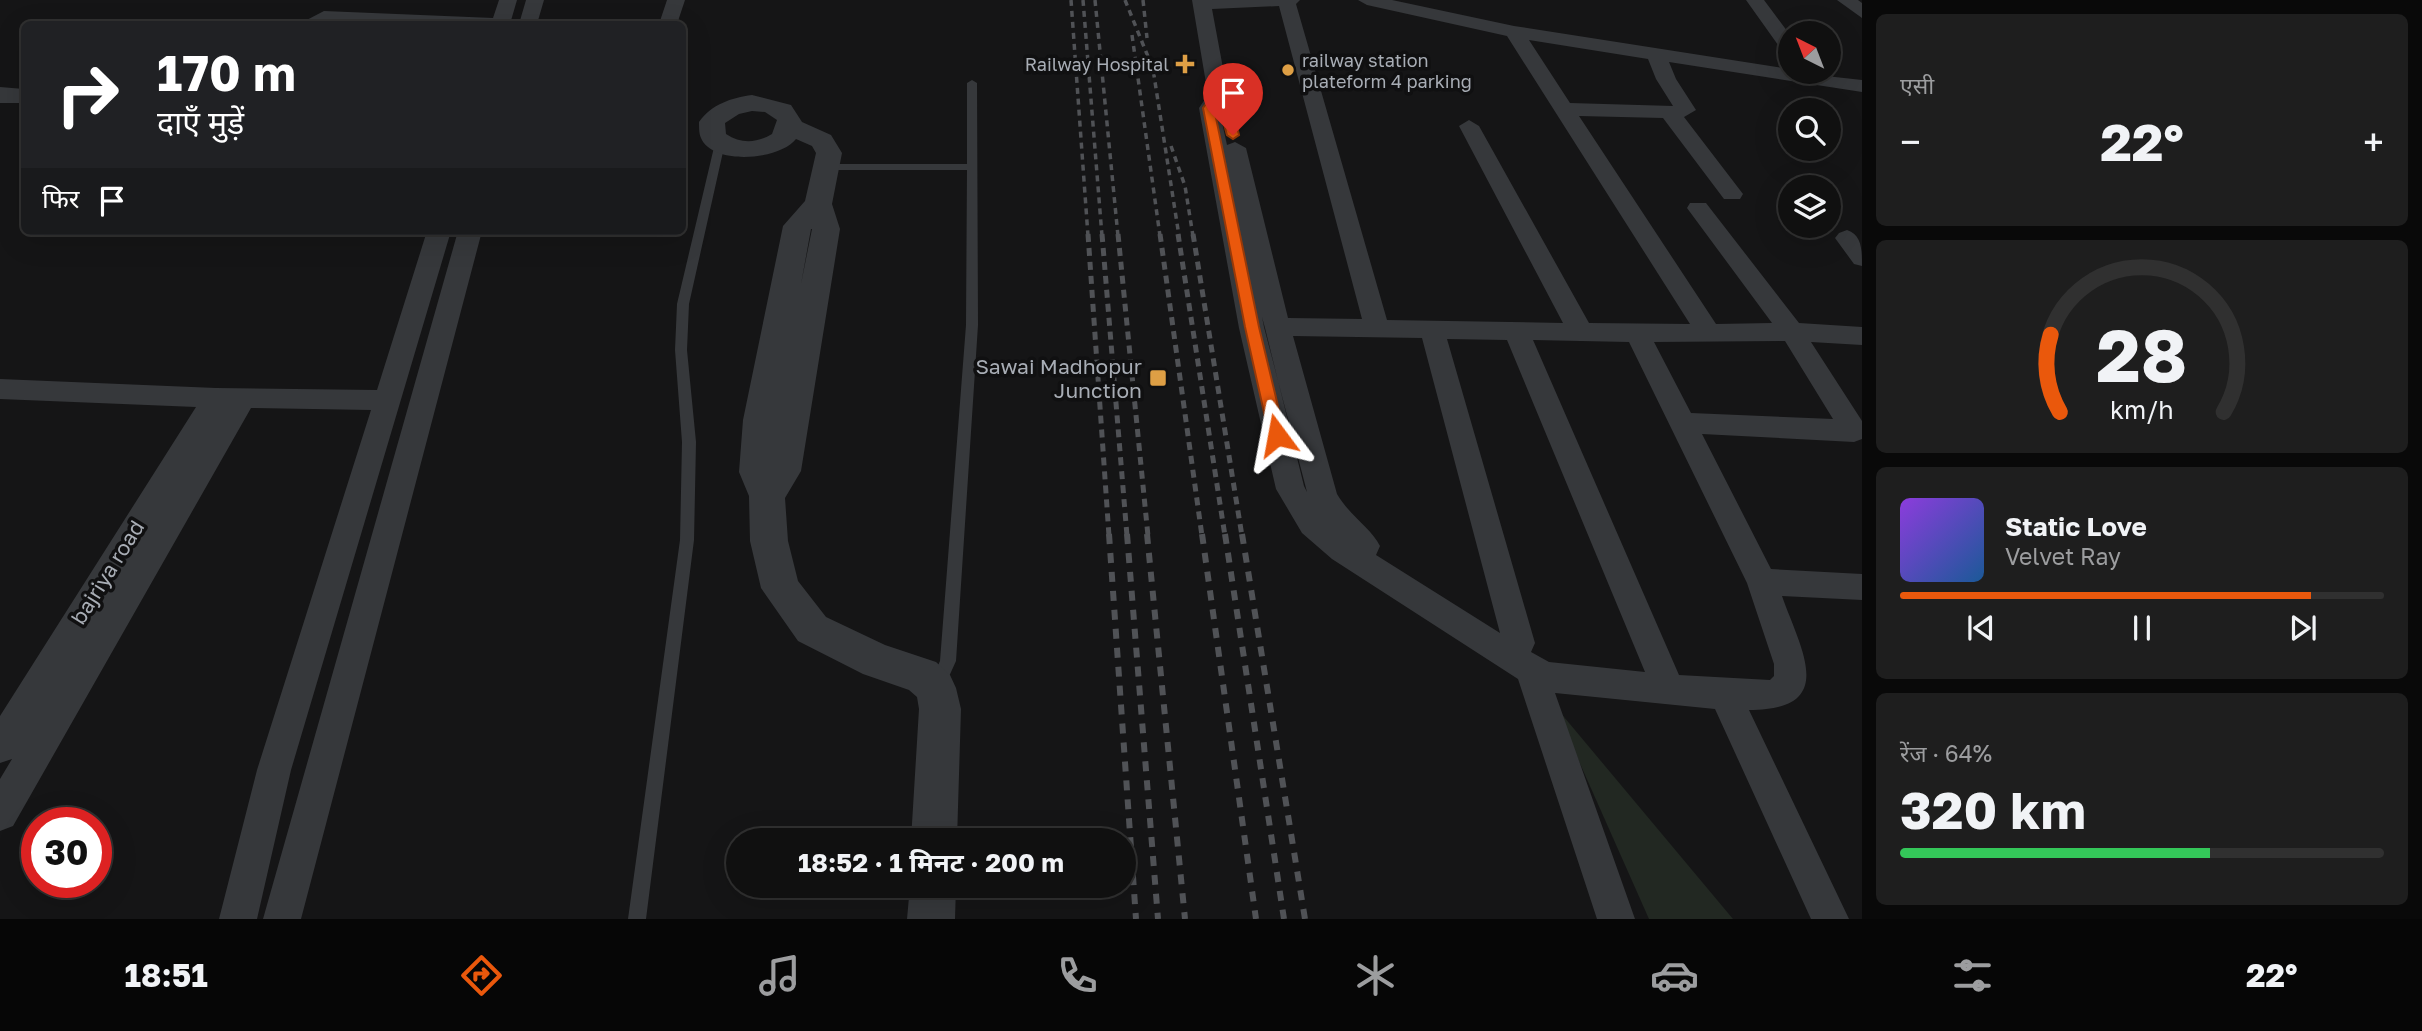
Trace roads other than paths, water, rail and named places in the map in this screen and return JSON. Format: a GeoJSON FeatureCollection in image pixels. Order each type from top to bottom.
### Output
{"type":"FeatureCollection","features":[{"type":"Feature","properties":{"kind":"street"},"geometry":{"type":"LineString","coordinates":[[502,21],[509,0]]}},
{"type":"Feature","properties":{"kind":"street"},"geometry":{"type":"LineString","coordinates":[[529,21],[535,0]]}},
{"type":"Feature","properties":{"kind":"street"},"geometry":{"type":"LineString","coordinates":[[669,21],[676,0]]}},
{"type":"Feature","properties":{"kind":"street"},"geometry":{"type":"LineString","coordinates":[[1377,328],[1288,0],[1202,2],[1218,94],[1227,109],[1277,327],[1311,460],[1323,497],[1338,522],[1368,548],[1555,678],[1581,678],[1725,695],[1776,695],[1791,683],[1790,664],[1762,582],[1637,333]]}},
{"type":"Feature","properties":{"kind":"street"},"geometry":{"type":"LineString","coordinates":[[1367,0],[1514,32],[1778,70]]}},
{"type":"Feature","properties":{"kind":"street"},"geometry":{"type":"LineString","coordinates":[[1755,0],[1778,32]]}},
{"type":"Feature","properties":{"kind":"street"},"geometry":{"type":"LineString","coordinates":[[1846,0],[1862,12]]}},
{"type":"Feature","properties":{"kind":"street"},"geometry":{"type":"LineString","coordinates":[[315,21],[324,17],[425,21]]}},
{"type":"Feature","properties":{"kind":"street"},"geometry":{"type":"LineString","coordinates":[[1514,32],[1708,331]]}},
{"type":"Feature","properties":{"kind":"street"},"geometry":{"type":"LineString","coordinates":[[1561,108],[1669,112],[1686,110],[1666,79],[1656,53]]}},
{"type":"Feature","properties":{"kind":"street"},"geometry":{"type":"LineString","coordinates":[[1841,81],[1862,86]]}},
{"type":"Feature","properties":{"kind":"street"},"geometry":{"type":"LineString","coordinates":[[1218,94],[1209,108],[1252,327],[1290,489],[1312,524],[1343,550],[1525,657]]}},
{"type":"Feature","properties":{"kind":"street"},"geometry":{"type":"LineString","coordinates":[[0,95],[21,96]]}},
{"type":"Feature","properties":{"kind":"street"},"geometry":{"type":"LineString","coordinates":[[716,132],[727,108],[752,103],[776,107],[785,112],[790,126],[822,141],[829,153],[818,204],[826,229],[783,471],[767,496],[769,541],[780,588],[812,629],[877,662],[922,675],[935,688],[940,709],[935,828]]}},
{"type":"Feature","properties":{"kind":"street"},"geometry":{"type":"LineString","coordinates":[[0,106],[21,107]]}},
{"type":"Feature","properties":{"kind":"street"},"geometry":{"type":"LineString","coordinates":[[1669,112],[1732,194]]}},
{"type":"Feature","properties":{"kind":"street"},"geometry":{"type":"LineString","coordinates":[[686,121],[716,132],[730,148],[755,149],[779,141],[790,126]]}},
{"type":"Feature","properties":{"kind":"street"},"geometry":{"type":"LineString","coordinates":[[1469,127],[1581,332]]}},
{"type":"Feature","properties":{"kind":"street"},"geometry":{"type":"LineString","coordinates":[[1698,208],[1792,332],[1858,437]]}},
{"type":"Feature","properties":{"kind":"street"},"geometry":{"type":"LineString","coordinates":[[237,919],[274,770],[438,235]]}},
{"type":"Feature","properties":{"kind":"street"},"geometry":{"type":"LineString","coordinates":[[282,919],[469,235]]}},
{"type":"Feature","properties":{"kind":"street"},"geometry":{"type":"LineString","coordinates":[[1847,238],[1862,258]]}},
{"type":"Feature","properties":{"kind":"street"},"geometry":{"type":"LineString","coordinates":[[1277,327],[1637,333],[1792,332],[1862,336]]}},
{"type":"Feature","properties":{"kind":"street"},"geometry":{"type":"LineString","coordinates":[[1432,329],[1525,657],[1616,919]]}},
{"type":"Feature","properties":{"kind":"street"},"geometry":{"type":"LineString","coordinates":[[1516,331],[1669,689]]}},
{"type":"Feature","properties":{"kind":"street"},"geometry":{"type":"LineString","coordinates":[[0,389],[229,398],[386,400]]}},
{"type":"Feature","properties":{"kind":"street"},"geometry":{"type":"LineString","coordinates":[[0,813],[229,398]]}},
{"type":"Feature","properties":{"kind":"street","name":"bajriya road"},"geometry":{"type":"LineString","coordinates":[[0,747],[229,398]]}},
{"type":"Feature","properties":{"kind":"street"},"geometry":{"type":"LineString","coordinates":[[1683,423],[1858,437]]}},
{"type":"Feature","properties":{"kind":"street"},"geometry":{"type":"LineString","coordinates":[[1762,582],[1862,587]]}},
{"type":"Feature","properties":{"kind":"street"},"geometry":{"type":"LineString","coordinates":[[1725,695],[1830,919]]}},
{"type":"Feature","properties":{"kind":"street"},"geometry":{"type":"LineString","coordinates":[[931,919],[932,898]]}},
{"type":"Feature","properties":{"kind":"lane"},"geometry":{"type":"LineString","coordinates":[[935,688],[948,661],[972,326],[972,82]]}},
{"type":"Feature","properties":{"kind":"lane"},"geometry":{"type":"LineString","coordinates":[[637,919],[687,540],[688,442],[681,350],[683,304],[716,132]]}},
{"type":"Feature","properties":{"kind":"lane"},"geometry":{"type":"LineString","coordinates":[[827,167],[972,167]]}},
{"type":"Feature","properties":{"kind":"railway"},"geometry":{"type":"LineString","coordinates":[[1071,0],[1088,236]]}},
{"type":"Feature","properties":{"kind":"railway"},"geometry":{"type":"LineString","coordinates":[[1083,0],[1102,236]]}},
{"type":"Feature","properties":{"kind":"railway"},"geometry":{"type":"LineString","coordinates":[[1095,0],[1118,236]]}},
{"type":"Feature","properties":{"kind":"railway"},"geometry":{"type":"LineString","coordinates":[[1125,0],[1153,69],[1179,236]]}},
{"type":"Feature","properties":{"kind":"railway"},"geometry":{"type":"LineString","coordinates":[[1143,0],[1147,38]]}},
{"type":"Feature","properties":{"kind":"railway"},"geometry":{"type":"LineString","coordinates":[[1132,35],[1160,236]]}},
{"type":"Feature","properties":{"kind":"railway"},"geometry":{"type":"LineString","coordinates":[[1171,146],[1185,186],[1193,236]]}},
{"type":"Feature","properties":{"kind":"railway"},"geometry":{"type":"LineString","coordinates":[[1088,234],[1109,536]]}},
{"type":"Feature","properties":{"kind":"railway"},"geometry":{"type":"LineString","coordinates":[[1102,234],[1127,536]]}},
{"type":"Feature","properties":{"kind":"railway"},"geometry":{"type":"LineString","coordinates":[[1118,234],[1148,536]]}},
{"type":"Feature","properties":{"kind":"railway"},"geometry":{"type":"LineString","coordinates":[[1160,234],[1202,536]]}},
{"type":"Feature","properties":{"kind":"railway"},"geometry":{"type":"LineString","coordinates":[[1178,234],[1225,536]]}},
{"type":"Feature","properties":{"kind":"railway"},"geometry":{"type":"LineString","coordinates":[[1193,234],[1242,536]]}},
{"type":"Feature","properties":{"kind":"railway"},"geometry":{"type":"LineString","coordinates":[[1109,534],[1136,919]]}},
{"type":"Feature","properties":{"kind":"railway"},"geometry":{"type":"LineString","coordinates":[[1127,534],[1158,919]]}},
{"type":"Feature","properties":{"kind":"railway"},"geometry":{"type":"LineString","coordinates":[[1147,534],[1185,919]]}},
{"type":"Feature","properties":{"kind":"railway"},"geometry":{"type":"LineString","coordinates":[[1202,534],[1256,919]]}},
{"type":"Feature","properties":{"kind":"railway"},"geometry":{"type":"LineString","coordinates":[[1225,534],[1284,919]]}},
{"type":"Feature","properties":{"kind":"railway"},"geometry":{"type":"LineString","coordinates":[[1242,534],[1305,919]]}},
{"type":"Feature","properties":{"kind":"place","name":"Railway Hospital"},"geometry":{"type":"Point","coordinates":[1185,64]}},
{"type":"Feature","properties":{"kind":"place","name":"railway station plateform 4 parking"},"geometry":{"type":"Point","coordinates":[1288,70]}},
{"type":"Feature","properties":{"kind":"place","name":"Sawai Madhopur Junction"},"geometry":{"type":"Point","coordinates":[1158,378]}}]}
